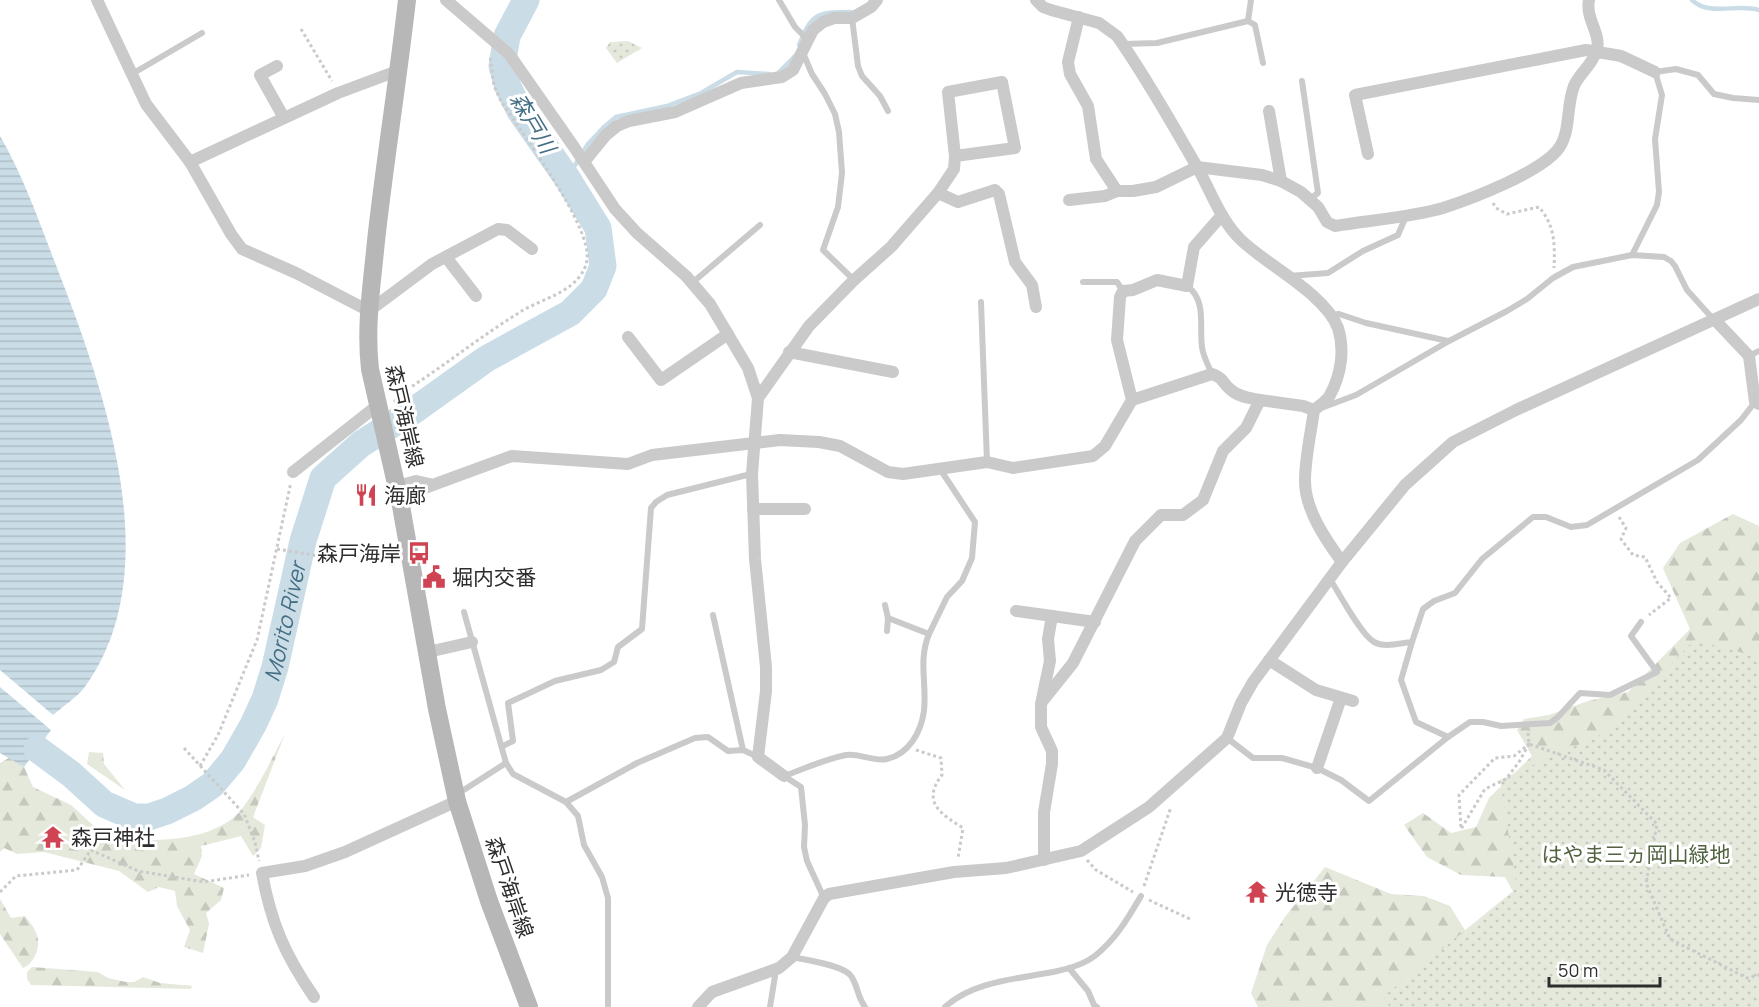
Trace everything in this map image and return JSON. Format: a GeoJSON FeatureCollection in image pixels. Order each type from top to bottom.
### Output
{"type":"FeatureCollection","features":[{"type":"Feature","properties":{"kind":"main road","name":"森戸海岸線"},"geometry":{"type":"LineString","coordinates":[[407,0],[384,171],[369,311],[368,347],[376,398],[397,485],[437,709],[456,798],[489,901],[529,1007]]}},
{"type":"Feature","properties":{"kind":"street"},"geometry":{"type":"LineString","coordinates":[[97,0],[146,104],[190,162],[242,249],[296,273],[369,311],[432,264],[498,229],[507,230],[532,249]]}},
{"type":"Feature","properties":{"kind":"street"},"geometry":{"type":"LineString","coordinates":[[446,0],[508,53],[615,209],[637,233],[693,284],[710,304],[748,369],[758,398],[752,474],[753,509],[755,559],[766,667],[766,691],[758,757],[784,776]]}},
{"type":"Feature","properties":{"kind":"street"},"geometry":{"type":"LineString","coordinates":[[584,161],[606,135],[617,126],[629,121],[675,112],[741,83],[782,77],[793,70],[813,30],[823,22],[834,18],[852,18],[872,7],[877,0]]}},
{"type":"Feature","properties":{"kind":"street"},"geometry":{"type":"LineString","coordinates":[[1036,0],[1043,7],[1099,23],[1110,29],[1123,44],[1197,167],[1222,214],[1239,238],[1289,276],[1332,315],[1339,331],[1342,350],[1340,367],[1330,397],[1314,410],[1305,482],[1310,505],[1321,531],[1342,562]]}},
{"type":"Feature","properties":{"kind":"street"},"geometry":{"type":"LineString","coordinates":[[1069,200],[1105,196],[1117,191],[1156,187],[1197,167],[1262,175],[1281,181],[1311,199],[1327,222],[1335,226],[1443,208],[1518,177],[1539,166],[1558,149],[1565,137],[1568,106],[1574,85],[1597,52],[1597,36],[1587,11],[1589,0]]}},
{"type":"Feature","properties":{"kind":"street"},"geometry":{"type":"LineString","coordinates":[[1079,17],[1068,62],[1070,74],[1088,106],[1096,159],[1117,191]]}},
{"type":"Feature","properties":{"kind":"street"},"geometry":{"type":"LineString","coordinates":[[1368,154],[1355,95],[1586,50],[1621,56],[1655,72]]}},
{"type":"Feature","properties":{"kind":"street"},"geometry":{"type":"LineString","coordinates":[[277,66],[260,75],[284,117]]}},
{"type":"Feature","properties":{"kind":"street"},"geometry":{"type":"LineString","coordinates":[[190,162],[284,117],[397,70]]}},
{"type":"Feature","properties":{"kind":"street"},"geometry":{"type":"LineString","coordinates":[[758,398],[809,326],[854,280],[891,247],[938,193],[954,169],[955,156],[948,92],[1002,82],[1015,148],[955,156]]}},
{"type":"Feature","properties":{"kind":"street"},"geometry":{"type":"LineString","coordinates":[[1269,111],[1281,181]]}},
{"type":"Feature","properties":{"kind":"street"},"geometry":{"type":"LineString","coordinates":[[938,193],[958,202],[995,190],[999,194],[1016,262],[1032,285],[1036,307]]}},
{"type":"Feature","properties":{"kind":"street"},"geometry":{"type":"LineString","coordinates":[[1132,400],[1117,340],[1120,297],[1123,291],[1133,291],[1156,280],[1187,286],[1194,247],[1222,214]]}},
{"type":"Feature","properties":{"kind":"street"},"geometry":{"type":"LineString","coordinates":[[446,256],[476,296]]}},
{"type":"Feature","properties":{"kind":"street"},"geometry":{"type":"LineString","coordinates":[[698,1007],[712,992],[776,970],[792,957],[824,898],[829,894],[956,871],[1006,868],[1081,851],[1149,807],[1227,738],[1241,703],[1253,682],[1342,562],[1405,485],[1453,442],[1516,410],[1759,299]]}},
{"type":"Feature","properties":{"kind":"street"},"geometry":{"type":"LineString","coordinates":[[1715,320],[1754,354],[1757,403]]}},
{"type":"Feature","properties":{"kind":"street"},"geometry":{"type":"LineString","coordinates":[[628,337],[661,380],[728,334]]}},
{"type":"Feature","properties":{"kind":"street"},"geometry":{"type":"LineString","coordinates":[[789,352],[893,372]]}},
{"type":"Feature","properties":{"kind":"street"},"geometry":{"type":"LineString","coordinates":[[397,485],[416,481],[430,484],[512,456],[628,464],[652,454],[780,440],[809,441],[840,446],[888,472],[903,474],[987,462],[1013,468],[1093,456],[1105,446],[1132,400],[1212,374],[1221,377],[1230,390],[1242,396],[1303,406],[1314,410]]}},
{"type":"Feature","properties":{"kind":"street"},"geometry":{"type":"LineString","coordinates":[[293,472],[376,398]]}},
{"type":"Feature","properties":{"kind":"street"},"geometry":{"type":"LineString","coordinates":[[1041,703],[1073,663],[1135,541],[1161,515],[1183,515],[1203,500],[1224,452],[1246,428],[1260,400]]}},
{"type":"Feature","properties":{"kind":"street"},"geometry":{"type":"LineString","coordinates":[[753,509],[805,509]]}},
{"type":"Feature","properties":{"kind":"street"},"geometry":{"type":"LineString","coordinates":[[1016,611],[1095,622]]}},
{"type":"Feature","properties":{"kind":"street"},"geometry":{"type":"LineString","coordinates":[[1044,860],[1044,812],[1052,751],[1041,727],[1041,703],[1050,661],[1048,639],[1052,616]]}},
{"type":"Feature","properties":{"kind":"street"},"geometry":{"type":"LineString","coordinates":[[428,652],[472,642]]}},
{"type":"Feature","properties":{"kind":"street"},"geometry":{"type":"LineString","coordinates":[[1269,660],[1316,690],[1347,700],[1317,768]]}},
{"type":"Feature","properties":{"kind":"street"},"geometry":{"type":"LineString","coordinates":[[314,996],[300,977],[277,933],[268,908],[262,873],[305,866],[335,855],[456,798]]}},
{"type":"Feature","properties":{"kind":"lane"},"geometry":{"type":"LineString","coordinates":[[779,0],[795,27],[808,40]]}},
{"type":"Feature","properties":{"kind":"lane"},"geometry":{"type":"LineString","coordinates":[[1248,21],[1251,0]]}},
{"type":"Feature","properties":{"kind":"lane"},"geometry":{"type":"LineString","coordinates":[[852,18],[858,66],[862,76],[880,96],[888,111]]}},
{"type":"Feature","properties":{"kind":"lane"},"geometry":{"type":"LineString","coordinates":[[1123,44],[1157,43],[1248,21],[1255,25],[1263,63]]}},
{"type":"Feature","properties":{"kind":"lane"},"geometry":{"type":"LineString","coordinates":[[132,74],[202,33]]}},
{"type":"Feature","properties":{"kind":"lane"},"geometry":{"type":"LineString","coordinates":[[802,52],[830,104],[839,132],[842,173],[838,207],[823,250],[854,280]]}},
{"type":"Feature","properties":{"kind":"lane"},"geometry":{"type":"LineString","coordinates":[[1632,255],[1657,205],[1659,192],[1655,139],[1662,95],[1655,72],[1676,69],[1698,75],[1714,94],[1759,100]]}},
{"type":"Feature","properties":{"kind":"lane"},"geometry":{"type":"LineString","coordinates":[[1302,81],[1318,193],[1311,199]]}},
{"type":"Feature","properties":{"kind":"lane"},"geometry":{"type":"LineString","coordinates":[[1289,276],[1328,273],[1364,251],[1398,235],[1407,214]]}},
{"type":"Feature","properties":{"kind":"lane"},"geometry":{"type":"LineString","coordinates":[[693,284],[760,225]]}},
{"type":"Feature","properties":{"kind":"lane"},"geometry":{"type":"LineString","coordinates":[[1314,410],[1356,395],[1449,341],[1507,312],[1553,278],[1574,267],[1632,255],[1664,257],[1671,261],[1687,290],[1715,320]]}},
{"type":"Feature","properties":{"kind":"lane"},"geometry":{"type":"LineString","coordinates":[[1083,282],[1117,282],[1123,291]]}},
{"type":"Feature","properties":{"kind":"lane"},"geometry":{"type":"LineString","coordinates":[[1187,286],[1195,291],[1202,315],[1202,347],[1212,374]]}},
{"type":"Feature","properties":{"kind":"lane"},"geometry":{"type":"LineString","coordinates":[[981,302],[987,462]]}},
{"type":"Feature","properties":{"kind":"lane"},"geometry":{"type":"LineString","coordinates":[[1332,315],[1339,314],[1366,323],[1449,341]]}},
{"type":"Feature","properties":{"kind":"lane"},"geometry":{"type":"LineString","coordinates":[[1448,737],[1416,722],[1401,680],[1423,609],[1434,601],[1455,593],[1482,559],[1533,517],[1546,517],[1571,527],[1587,525],[1698,460],[1757,403]]}},
{"type":"Feature","properties":{"kind":"lane"},"geometry":{"type":"LineString","coordinates":[[784,776],[848,755],[886,760],[910,746],[916,735],[923,716],[925,696],[922,662],[924,648],[947,597],[962,581],[972,558],[975,522],[940,469]]}},
{"type":"Feature","properties":{"kind":"lane"},"geometry":{"type":"LineString","coordinates":[[502,746],[513,741],[508,703],[555,681],[601,670],[614,662],[618,647],[642,628],[651,508],[656,502],[668,495],[752,474]]}},
{"type":"Feature","properties":{"kind":"lane"},"geometry":{"type":"LineString","coordinates":[[1330,579],[1365,633],[1374,642],[1386,645],[1412,642]]}},
{"type":"Feature","properties":{"kind":"lane"},"geometry":{"type":"LineString","coordinates":[[885,605],[888,618],[887,631]]}},
{"type":"Feature","properties":{"kind":"lane"},"geometry":{"type":"LineString","coordinates":[[464,612],[507,763],[513,774],[566,802],[578,816],[584,845],[602,877],[608,898],[608,1007]]}},
{"type":"Feature","properties":{"kind":"lane"},"geometry":{"type":"LineString","coordinates":[[713,615],[742,750]]}},
{"type":"Feature","properties":{"kind":"lane"},"geometry":{"type":"LineString","coordinates":[[888,618],[929,634]]}},
{"type":"Feature","properties":{"kind":"lane"},"geometry":{"type":"LineString","coordinates":[[1227,738],[1253,758],[1282,758],[1317,768],[1341,780],[1369,801],[1470,722],[1501,726],[1550,723],[1580,693],[1610,696],[1657,672],[1631,636],[1641,622]]}},
{"type":"Feature","properties":{"kind":"lane"},"geometry":{"type":"LineString","coordinates":[[566,802],[637,763],[695,738],[708,737],[728,751],[742,750],[758,757]]}},
{"type":"Feature","properties":{"kind":"lane"},"geometry":{"type":"LineString","coordinates":[[456,798],[507,763]]}},
{"type":"Feature","properties":{"kind":"lane"},"geometry":{"type":"LineString","coordinates":[[784,776],[801,787],[807,861],[824,898]]}},
{"type":"Feature","properties":{"kind":"lane"},"geometry":{"type":"LineString","coordinates":[[945,1007],[956,997],[977,987],[1069,969],[1094,957],[1114,939],[1141,896]]}},
{"type":"Feature","properties":{"kind":"lane"},"geometry":{"type":"LineString","coordinates":[[792,957],[846,970],[853,978],[858,997],[865,1007]]}},
{"type":"Feature","properties":{"kind":"lane"},"geometry":{"type":"LineString","coordinates":[[1069,969],[1088,991],[1097,1007]]}},
{"type":"Feature","properties":{"kind":"lane"},"geometry":{"type":"LineString","coordinates":[[770,1007],[776,970]]}},
{"type":"Feature","properties":{"kind":"path"},"geometry":{"type":"LineString","coordinates":[[301,28],[338,93]]}},
{"type":"Feature","properties":{"kind":"path"},"geometry":{"type":"LineString","coordinates":[[376,398],[388,387],[393,402],[408,389],[519,313],[570,286],[582,273],[587,260],[585,243],[577,220],[501,101],[494,86],[490,60],[490,46],[493,40]]}},
{"type":"Feature","properties":{"kind":"path"},"geometry":{"type":"LineString","coordinates":[[1487,190],[1496,208],[1507,214],[1539,207],[1548,218],[1554,240],[1554,267],[1539,289]]}},
{"type":"Feature","properties":{"kind":"path"},"geometry":{"type":"LineString","coordinates":[[200,766],[218,735],[257,640],[293,472]]}},
{"type":"Feature","properties":{"kind":"path"},"geometry":{"type":"LineString","coordinates":[[1615,509],[1626,528],[1621,539],[1633,555],[1645,557],[1657,582],[1671,598],[1641,622]]}},
{"type":"Feature","properties":{"kind":"path"},"geometry":{"type":"LineString","coordinates":[[277,549],[320,556]]}},
{"type":"Feature","properties":{"kind":"path"},"geometry":{"type":"LineString","coordinates":[[1528,724],[1528,744],[1519,762],[1506,779],[1485,789],[1461,829],[1459,795],[1495,758],[1514,756],[1528,744]]}},
{"type":"Feature","properties":{"kind":"path"},"geometry":{"type":"LineString","coordinates":[[1528,744],[1604,770],[1657,824],[1646,883],[1670,939],[1747,978],[1759,975]]}},
{"type":"Feature","properties":{"kind":"path"},"geometry":{"type":"LineString","coordinates":[[0,892],[16,876],[77,870],[91,850],[138,871],[204,882],[262,873],[255,842],[244,814],[184,748]]}},
{"type":"Feature","properties":{"kind":"path"},"geometry":{"type":"LineString","coordinates":[[907,748],[941,758],[942,775],[935,783],[932,795],[938,810],[963,828],[956,871]]}},
{"type":"Feature","properties":{"kind":"path"},"geometry":{"type":"LineString","coordinates":[[1141,896],[1179,782]]}},
{"type":"Feature","properties":{"kind":"path"},"geometry":{"type":"LineString","coordinates":[[1081,851],[1096,870],[1141,896],[1190,920]]}},
{"type":"Feature","properties":{"kind":"green space"},"geometry":{"type":"Polygon","coordinates":[[[628,41],[642,48],[617,63],[606,48],[610,42],[628,41]]]}},
{"type":"Feature","properties":{"kind":"green space","name":"はやま三ヵ岡山緑地"},"geometry":{"type":"Polygon","coordinates":[[[1733,514],[1759,526],[1759,1007],[1258,1007],[1251,993],[1267,945],[1285,917],[1325,867],[1391,894],[1424,896],[1450,906],[1478,951],[1517,899],[1505,877],[1461,875],[1427,857],[1404,825],[1423,813],[1451,833],[1476,827],[1489,798],[1532,756],[1517,730],[1524,719],[1549,715],[1588,701],[1628,692],[1690,629],[1663,568],[1680,543],[1733,514]]]}},
{"type":"Feature","properties":{"kind":"green space","name":"はやま三ヵ岡山緑地"},"geometry":{"type":"Polygon","coordinates":[[[1694,640],[1759,657],[1759,1007],[1390,1007],[1383,997],[1517,888],[1500,780],[1607,732],[1694,640]]]}},
{"type":"Feature","properties":{"kind":"green space"},"geometry":{"type":"Polygon","coordinates":[[[285,734],[253,817],[265,825],[261,848],[253,856],[241,836],[201,846],[202,856],[194,874],[224,888],[221,900],[206,913],[209,924],[203,953],[184,947],[190,930],[177,906],[175,891],[159,887],[148,892],[119,871],[44,852],[17,854],[4,848],[0,852],[0,763],[12,756],[24,767],[33,787],[71,805],[107,838],[173,839],[205,833],[233,818],[254,791],[285,734]]]}},
{"type":"Feature","properties":{"kind":"green space"},"geometry":{"type":"Polygon","coordinates":[[[89,752],[103,753],[104,764],[125,790],[87,764],[89,752]]]}},
{"type":"Feature","properties":{"kind":"green space"},"geometry":{"type":"Polygon","coordinates":[[[0,899],[11,918],[25,916],[38,938],[38,948],[34,958],[23,968],[0,934],[0,899]]]}},
{"type":"Feature","properties":{"kind":"green space"},"geometry":{"type":"Polygon","coordinates":[[[32,967],[98,972],[108,978],[126,982],[134,982],[143,977],[160,983],[192,986],[191,989],[31,985],[27,979],[27,972],[32,967]]]}},
{"type":"Feature","properties":{"kind":"water"},"geometry":{"type":"Polygon","coordinates":[[[0,136],[32,203],[77,320],[110,426],[121,482],[126,538],[122,591],[109,642],[84,688],[53,715],[0,670],[0,136]]]}},
{"type":"Feature","properties":{"kind":"water"},"geometry":{"type":"Polygon","coordinates":[[[0,687],[51,730],[24,767],[0,753],[0,687]]]}},
{"type":"Feature","properties":{"kind":"waterway","name":"Morito River"},"geometry":{"type":"LineString","coordinates":[[37,749],[71,774],[104,804],[134,817],[149,817],[167,811],[212,785],[233,760],[265,699],[275,667],[303,541],[323,478],[361,444],[416,409],[486,359],[570,313],[594,289],[603,266],[598,228],[567,178],[520,111],[508,87],[502,66],[507,36],[526,0]]}},
{"type":"Feature","properties":{"kind":"waterway"},"geometry":{"type":"LineString","coordinates":[[1692,0],[1707,8],[1759,10]]}},
{"type":"Feature","properties":{"kind":"waterway"},"geometry":{"type":"LineString","coordinates":[[799,45],[808,26],[817,16],[851,12]]}},
{"type":"Feature","properties":{"kind":"waterway"},"geometry":{"type":"LineString","coordinates":[[778,73],[795,56]]}},
{"type":"Feature","properties":{"kind":"waterway"},"geometry":{"type":"LineString","coordinates":[[567,178],[588,144],[616,117],[667,106],[701,93],[737,72],[769,74]]}},
{"type":"Feature","properties":{"kind":"place","name":"海廊"},"geometry":{"type":"Point","coordinates":[366,495]}},
{"type":"Feature","properties":{"kind":"place","name":"森戸海岸"},"geometry":{"type":"Point","coordinates":[419,553]}},
{"type":"Feature","properties":{"kind":"place","name":"堀内交番"},"geometry":{"type":"Point","coordinates":[434,577]}},
{"type":"Feature","properties":{"kind":"place","name":"森戸神社"},"geometry":{"type":"Point","coordinates":[53,837]}},
{"type":"Feature","properties":{"kind":"place","name":"光徳寺"},"geometry":{"type":"Point","coordinates":[1257,892]}},
{"type":"Feature","properties":{"kind":"water label","name":"森戸川"},"geometry":{"type":"Point","coordinates":[533,123]}}]}
